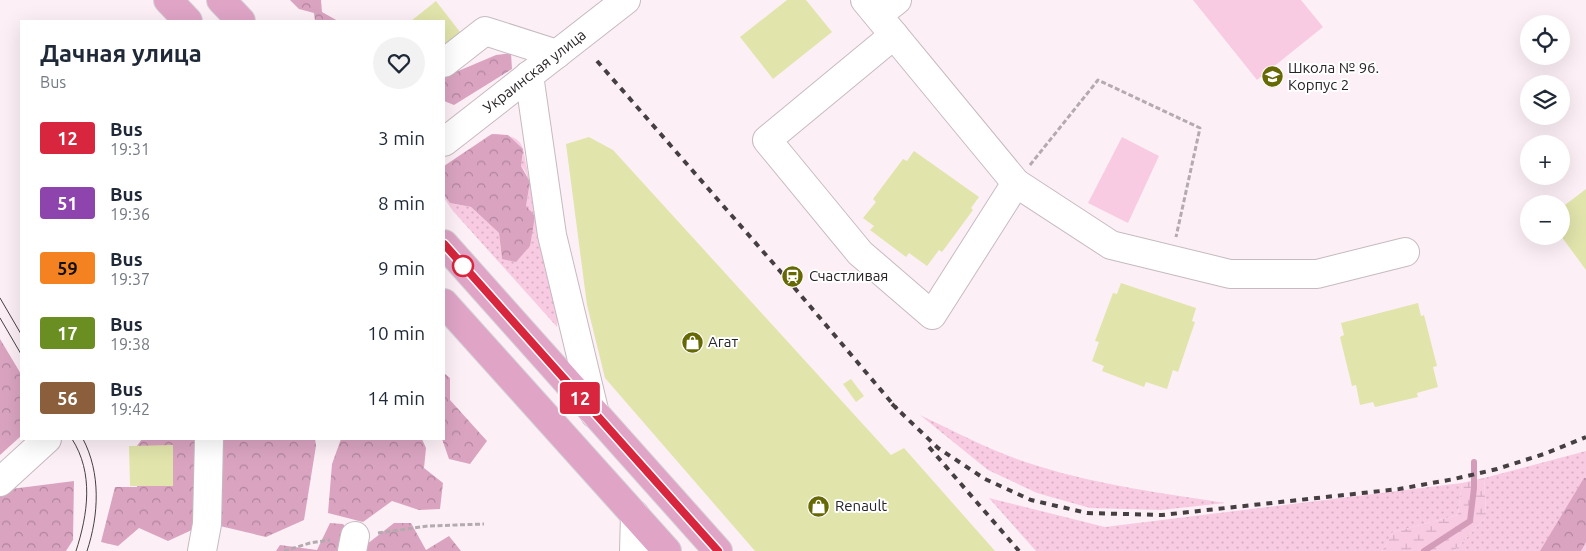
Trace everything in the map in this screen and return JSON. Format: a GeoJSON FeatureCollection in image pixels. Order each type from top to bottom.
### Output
{"type":"FeatureCollection","features":[{"type":"Feature","properties":{"kind":"main road"},"geometry":{"type":"LineString","coordinates":[[166,0],[187,20]]}},
{"type":"Feature","properties":{"kind":"main road"},"geometry":{"type":"LineString","coordinates":[[221,0],[239,20]]}},
{"type":"Feature","properties":{"kind":"main road"},"geometry":{"type":"LineString","coordinates":[[445,245],[718,551]]}},
{"type":"Feature","properties":{"kind":"main road"},"geometry":{"type":"LineString","coordinates":[[445,304],[667,551]]}},
{"type":"Feature","properties":{"kind":"street"},"geometry":{"type":"LineString","coordinates":[[166,0],[174,20]]}},
{"type":"Feature","properties":{"kind":"street","name":"Украинская улица"},"geometry":{"type":"LineString","coordinates":[[445,141],[557,54],[613,5]]}},
{"type":"Feature","properties":{"kind":"street"},"geometry":{"type":"LineString","coordinates":[[1016,183],[932,315],[860,253],[767,140],[884,13],[1016,183],[1111,246],[1230,274],[1317,274],[1405,252]]}},
{"type":"Feature","properties":{"kind":"street"},"geometry":{"type":"LineString","coordinates":[[445,62],[485,31],[557,54]]}},
{"type":"Feature","properties":{"kind":"street"},"geometry":{"type":"LineString","coordinates":[[529,75],[552,235],[595,414]]}},
{"type":"Feature","properties":{"kind":"street"},"geometry":{"type":"LineString","coordinates":[[0,482],[47,440]]}},
{"type":"Feature","properties":{"kind":"street"},"geometry":{"type":"LineString","coordinates":[[202,551],[207,524],[209,440]]}},
{"type":"Feature","properties":{"kind":"street"},"geometry":{"type":"LineString","coordinates":[[634,551],[635,515]]}},
{"type":"Feature","properties":{"kind":"path"},"geometry":{"type":"LineString","coordinates":[[1016,183],[1098,80],[1200,128],[1175,243]]}},
{"type":"Feature","properties":{"kind":"path"},"geometry":{"type":"LineString","coordinates":[[284,551],[310,543],[353,543],[428,526],[484,524]]}},
{"type":"Feature","properties":{"kind":"green space"},"geometry":{"type":"Polygon","coordinates":[[[290,0],[321,0],[322,12],[336,20],[315,20],[314,13],[299,9],[290,0]]]}},
{"type":"Feature","properties":{"kind":"green space"},"geometry":{"type":"Polygon","coordinates":[[[1193,0],[1301,0],[1323,27],[1257,80],[1193,0]]]}},
{"type":"Feature","properties":{"kind":"green space"},"geometry":{"type":"Polygon","coordinates":[[[511,53],[512,69],[454,105],[445,101],[445,77],[496,55],[511,53]]]}},
{"type":"Feature","properties":{"kind":"green space"},"geometry":{"type":"Polygon","coordinates":[[[492,134],[508,135],[523,149],[521,166],[530,182],[526,206],[535,216],[530,246],[516,262],[502,259],[499,233],[471,207],[450,203],[445,196],[445,165],[492,134]]]}},
{"type":"Feature","properties":{"kind":"green space"},"geometry":{"type":"Polygon","coordinates":[[[490,135],[505,135],[514,138],[523,147],[546,273],[558,317],[557,327],[453,211],[445,199],[445,196],[450,203],[471,207],[499,233],[502,259],[524,212],[529,186],[527,175],[518,164],[475,146],[445,165],[490,135]]]}},
{"type":"Feature","properties":{"kind":"green space"},"geometry":{"type":"Polygon","coordinates":[[[1122,137],[1159,156],[1128,223],[1088,203],[1122,137]]]}},
{"type":"Feature","properties":{"kind":"green space"},"geometry":{"type":"Polygon","coordinates":[[[0,339],[20,372],[20,437],[0,455],[0,339]]]}},
{"type":"Feature","properties":{"kind":"green space"},"geometry":{"type":"Polygon","coordinates":[[[445,374],[450,378],[450,400],[487,441],[470,464],[449,459],[442,440],[445,440],[445,374]]]}},
{"type":"Feature","properties":{"kind":"green space"},"geometry":{"type":"Polygon","coordinates":[[[920,415],[1008,456],[1061,473],[1131,488],[1225,503],[1161,510],[1090,508],[1037,493],[988,470],[920,415]]]}},
{"type":"Feature","properties":{"kind":"green space"},"geometry":{"type":"Polygon","coordinates":[[[141,440],[202,440],[194,529],[168,541],[139,528],[118,546],[101,542],[115,487],[137,487],[134,450],[141,440]]]}},
{"type":"Feature","properties":{"kind":"green space"},"geometry":{"type":"Polygon","coordinates":[[[220,440],[315,440],[316,446],[304,520],[266,537],[220,526],[220,440]]]}},
{"type":"Feature","properties":{"kind":"green space"},"geometry":{"type":"Polygon","coordinates":[[[341,440],[422,440],[426,448],[424,468],[443,483],[440,509],[419,510],[392,501],[363,522],[328,513],[332,464],[341,440]]]}},
{"type":"Feature","properties":{"kind":"green space"},"geometry":{"type":"Polygon","coordinates":[[[1586,451],[1586,551],[1454,551],[1486,517],[1484,478],[1586,451]]]}},
{"type":"Feature","properties":{"kind":"green space"},"geometry":{"type":"Polygon","coordinates":[[[1484,478],[1486,517],[1454,551],[1382,551],[1393,532],[1458,515],[1462,483],[1484,478]]]}},
{"type":"Feature","properties":{"kind":"green space"},"geometry":{"type":"Polygon","coordinates":[[[1584,478],[1586,478],[1586,542],[1581,551],[1540,551],[1584,478]]]}},
{"type":"Feature","properties":{"kind":"green space"},"geometry":{"type":"Polygon","coordinates":[[[74,481],[73,540],[66,551],[0,551],[0,497],[11,489],[74,481]]]}},
{"type":"Feature","properties":{"kind":"green space"},"geometry":{"type":"Polygon","coordinates":[[[1462,483],[1458,515],[1393,532],[1382,551],[1036,551],[989,498],[1105,527],[1462,483]]]}},
{"type":"Feature","properties":{"kind":"green space"},"geometry":{"type":"Polygon","coordinates":[[[330,523],[343,524],[362,548],[394,523],[411,523],[426,550],[449,536],[461,551],[276,551],[280,545],[317,550],[330,523]]]}},
{"type":"Feature","properties":{"kind":"building"},"geometry":{"type":"Polygon","coordinates":[[[787,0],[806,0],[832,32],[773,79],[740,37],[787,0]]]}},
{"type":"Feature","properties":{"kind":"building"},"geometry":{"type":"Polygon","coordinates":[[[436,1],[463,36],[445,50],[445,20],[412,20],[436,1]]]}},
{"type":"Feature","properties":{"kind":"building","name":"Агат"},"geometry":{"type":"Polygon","coordinates":[[[589,137],[613,150],[891,455],[904,448],[995,551],[755,551],[605,378],[587,305],[566,144],[589,137]]]}},
{"type":"Feature","properties":{"kind":"building"},"geometry":{"type":"Polygon","coordinates":[[[914,151],[979,197],[971,208],[973,210],[942,252],[939,250],[927,266],[909,253],[906,257],[870,230],[874,226],[863,218],[876,202],[873,199],[903,159],[907,161],[914,151]]]}},
{"type":"Feature","properties":{"kind":"building"},"geometry":{"type":"Polygon","coordinates":[[[1586,189],[1586,270],[1568,245],[1570,245],[1570,201],[1586,189]]]}},
{"type":"Feature","properties":{"kind":"building"},"geometry":{"type":"Polygon","coordinates":[[[1121,283],[1196,308],[1192,321],[1195,322],[1178,372],[1173,370],[1167,389],[1146,382],[1144,387],[1102,371],[1104,366],[1092,361],[1099,342],[1095,341],[1113,293],[1117,294],[1121,283]]]}},
{"type":"Feature","properties":{"kind":"building"},"geometry":{"type":"Polygon","coordinates":[[[1418,303],[1421,316],[1424,315],[1437,366],[1433,367],[1438,387],[1417,393],[1418,397],[1375,407],[1373,402],[1360,405],[1356,385],[1352,386],[1340,337],[1344,335],[1341,323],[1418,303]]]}},
{"type":"Feature","properties":{"kind":"building"},"geometry":{"type":"Polygon","coordinates":[[[851,379],[864,396],[856,402],[843,384],[851,379]]]}},
{"type":"Feature","properties":{"kind":"building"},"geometry":{"type":"Polygon","coordinates":[[[173,445],[173,486],[130,486],[129,446],[173,445]]]}},
{"type":"Feature","properties":{"kind":"waterway"},"geometry":{"type":"LineString","coordinates":[[1424,551],[1470,521],[1474,488],[1474,462]]}},
{"type":"Feature","properties":{"kind":"tram line"},"geometry":{"type":"LineString","coordinates":[[0,298],[20,332]]}},
{"type":"Feature","properties":{"kind":"tram line"},"geometry":{"type":"LineString","coordinates":[[0,318],[20,352]]}},
{"type":"Feature","properties":{"kind":"tram line"},"geometry":{"type":"LineString","coordinates":[[73,440],[84,466],[87,494],[84,523],[76,551]]}},
{"type":"Feature","properties":{"kind":"tram line"},"geometry":{"type":"LineString","coordinates":[[83,440],[93,466],[96,494],[94,523],[87,551]]}},
{"type":"Feature","properties":{"kind":"railway"},"geometry":{"type":"LineString","coordinates":[[597,61],[787,279],[897,409]]}},
{"type":"Feature","properties":{"kind":"railway"},"geometry":{"type":"LineString","coordinates":[[892,404],[938,448],[985,479],[1031,500],[1087,513],[1162,515],[1399,489],[1497,469],[1544,454],[1586,437]]}},
{"type":"Feature","properties":{"kind":"railway"},"geometry":{"type":"LineString","coordinates":[[929,447],[1019,551]]}},
{"type":"Feature","properties":{"kind":"bus line","name":"12"},"geometry":{"type":"LineString","coordinates":[[445,245],[718,551]]}},
{"type":"Feature","properties":{"kind":"place","name":"Школа № 96. Корпус 2"},"geometry":{"type":"Point","coordinates":[1272,77]}},
{"type":"Feature","properties":{"kind":"place","name":"Счастливая"},"geometry":{"type":"Point","coordinates":[793,276]}},
{"type":"Feature","properties":{"kind":"place","name":"Агат"},"geometry":{"type":"Point","coordinates":[692,342]}},
{"type":"Feature","properties":{"kind":"place","name":"Renault"},"geometry":{"type":"Point","coordinates":[819,506]}}]}
